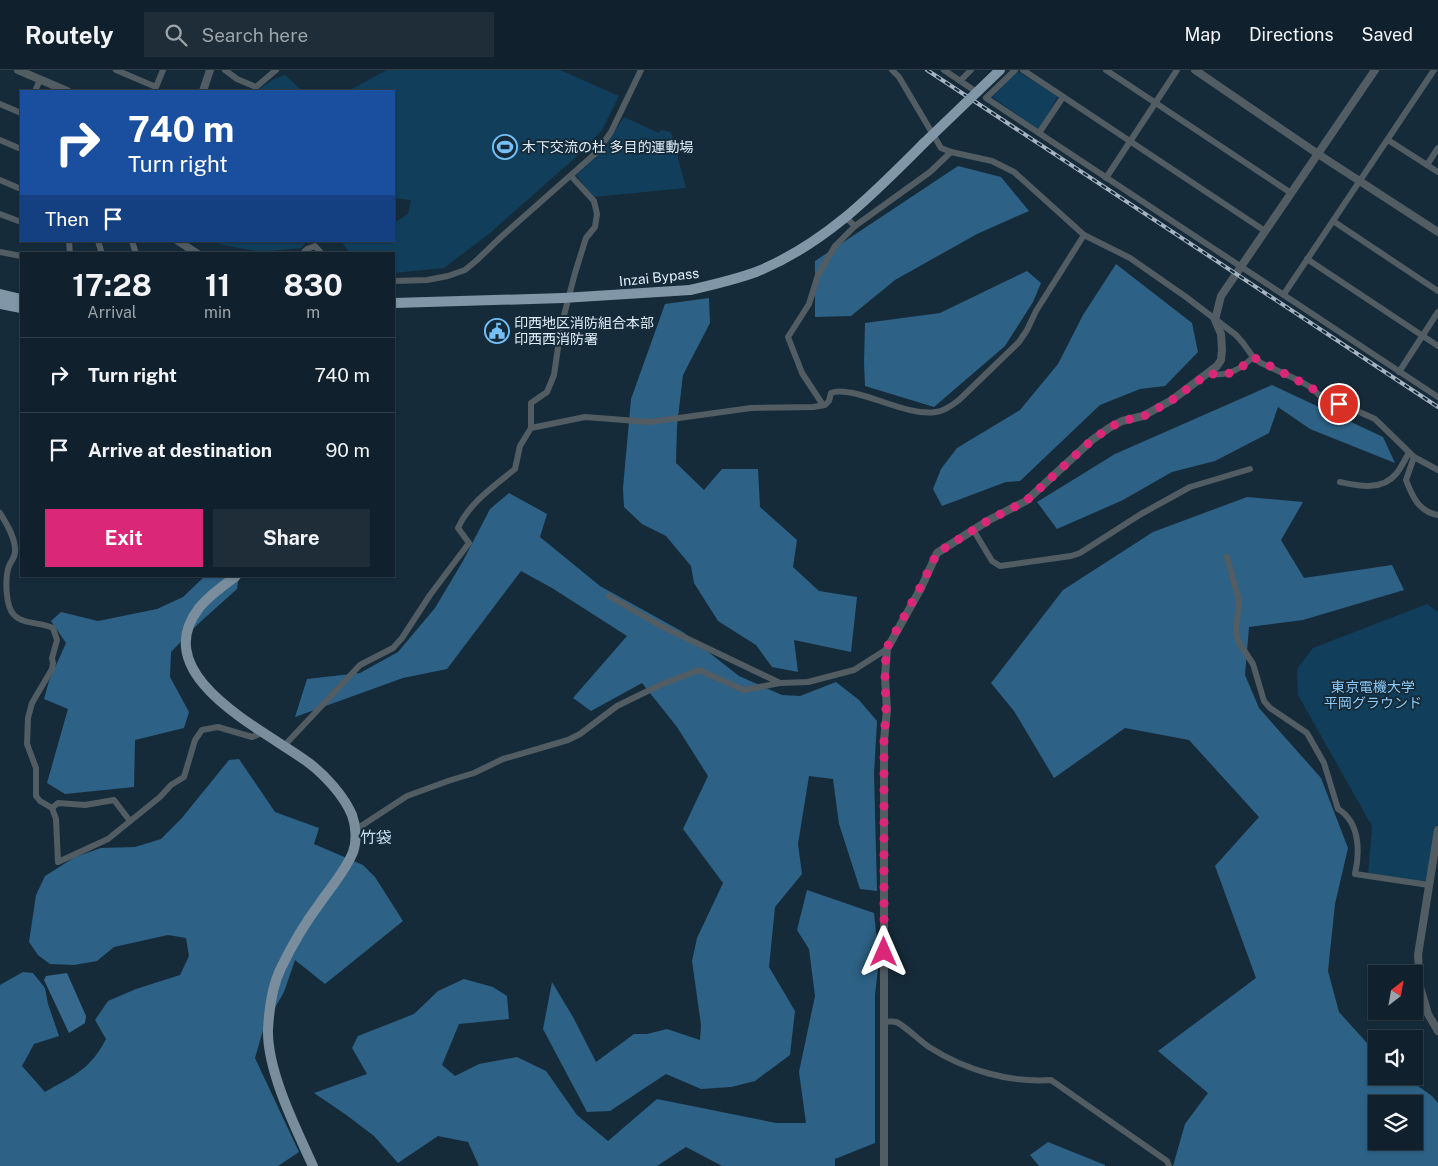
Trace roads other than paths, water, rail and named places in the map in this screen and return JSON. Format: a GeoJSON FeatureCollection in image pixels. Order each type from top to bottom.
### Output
{"type":"FeatureCollection","features":[{"type":"Feature","properties":{"kind":"highway","name":"Inzai Bypass"},"geometry":{"type":"LineString","coordinates":[[395,303],[563,298],[690,290],[730,280],[773,264],[808,246],[846,218],[869,198],[1000,70]]}},
{"type":"Feature","properties":{"kind":"highway"},"geometry":{"type":"LineString","coordinates":[[0,294],[20,299]]}},
{"type":"Feature","properties":{"kind":"highway"},"geometry":{"type":"LineString","coordinates":[[0,304],[20,308]]}},
{"type":"Feature","properties":{"kind":"main road"},"geometry":{"type":"LineString","coordinates":[[235,577],[204,602],[192,619],[186,641],[190,666],[208,690],[262,733],[311,764],[336,790],[352,813],[355,830],[353,853],[297,936],[280,969],[273,992],[270,1012],[268,1032],[270,1054],[277,1082],[313,1166]]}},
{"type":"Feature","properties":{"kind":"street"},"geometry":{"type":"LineString","coordinates":[[18,70],[65,90]]}},
{"type":"Feature","properties":{"kind":"street"},"geometry":{"type":"LineString","coordinates":[[116,70],[156,87],[164,70]]}},
{"type":"Feature","properties":{"kind":"street"},"geometry":{"type":"LineString","coordinates":[[203,90],[210,70]]}},
{"type":"Feature","properties":{"kind":"street"},"geometry":{"type":"LineString","coordinates":[[225,70],[237,79],[256,87],[276,70]]}},
{"type":"Feature","properties":{"kind":"street"},"geometry":{"type":"LineString","coordinates":[[395,281],[448,276],[465,270],[588,162],[604,143],[615,124],[641,70]]}},
{"type":"Feature","properties":{"kind":"street"},"geometry":{"type":"LineString","coordinates":[[892,70],[899,77],[940,148],[992,161],[1014,172],[1084,235],[1130,258],[1236,335],[1253,357],[1312,388],[1323,399],[1375,419],[1411,455],[1438,470]]}},
{"type":"Feature","properties":{"kind":"street"},"geometry":{"type":"LineString","coordinates":[[944,70],[1438,397]]}},
{"type":"Feature","properties":{"kind":"street"},"geometry":{"type":"LineString","coordinates":[[960,80],[971,70]]}},
{"type":"Feature","properties":{"kind":"street"},"geometry":{"type":"LineString","coordinates":[[986,98],[1015,70]]}},
{"type":"Feature","properties":{"kind":"street"},"geometry":{"type":"LineString","coordinates":[[1023,70],[1265,231]]}},
{"type":"Feature","properties":{"kind":"street"},"geometry":{"type":"LineString","coordinates":[[1106,70],[1290,193]]}},
{"type":"Feature","properties":{"kind":"street"},"geometry":{"type":"LineString","coordinates":[[1106,178],[1177,70]]}},
{"type":"Feature","properties":{"kind":"street"},"geometry":{"type":"LineString","coordinates":[[1196,70],[1318,154],[1438,232]]}},
{"type":"Feature","properties":{"kind":"street"},"geometry":{"type":"LineString","coordinates":[[884,1166],[884,740],[886,649],[937,553],[989,520],[1026,501],[1085,447],[1109,428],[1122,421],[1144,416],[1172,400],[1217,366],[1221,360],[1222,350],[1221,334],[1215,320],[1221,296],[1375,70]]}},
{"type":"Feature","properties":{"kind":"street"},"geometry":{"type":"LineString","coordinates":[[1284,294],[1433,70]]}},
{"type":"Feature","properties":{"kind":"street"},"geometry":{"type":"LineString","coordinates":[[35,90],[40,80]]}},
{"type":"Feature","properties":{"kind":"street"},"geometry":{"type":"LineString","coordinates":[[1039,133],[1063,96]]}},
{"type":"Feature","properties":{"kind":"street"},"geometry":{"type":"LineString","coordinates":[[0,104],[20,113]]}},
{"type":"Feature","properties":{"kind":"street"},"geometry":{"type":"LineString","coordinates":[[0,140],[20,149]]}},
{"type":"Feature","properties":{"kind":"street"},"geometry":{"type":"LineString","coordinates":[[1388,140],[1438,172]]}},
{"type":"Feature","properties":{"kind":"street"},"geometry":{"type":"LineString","coordinates":[[1427,165],[1438,148]]}},
{"type":"Feature","properties":{"kind":"street"},"geometry":{"type":"LineString","coordinates":[[823,406],[802,372],[788,337],[809,304],[818,275],[835,246],[855,226],[930,172],[951,152]]}},
{"type":"Feature","properties":{"kind":"street"},"geometry":{"type":"LineString","coordinates":[[283,746],[360,665],[393,648],[402,638],[430,595],[469,543],[458,528],[463,517],[488,490],[515,469],[520,446],[531,428],[530,403],[547,392],[554,375],[561,328],[575,273],[586,238],[596,226],[597,214],[594,201],[571,176]]}},
{"type":"Feature","properties":{"kind":"street"},"geometry":{"type":"LineString","coordinates":[[0,180],[20,189]]}},
{"type":"Feature","properties":{"kind":"street"},"geometry":{"type":"LineString","coordinates":[[0,214],[20,222]]}},
{"type":"Feature","properties":{"kind":"street"},"geometry":{"type":"LineString","coordinates":[[846,218],[855,226]]}},
{"type":"Feature","properties":{"kind":"street"},"geometry":{"type":"LineString","coordinates":[[1333,221],[1438,291]]}},
{"type":"Feature","properties":{"kind":"street"},"geometry":{"type":"LineString","coordinates":[[531,428],[585,417],[650,422],[752,408],[823,406],[829,401],[831,393],[836,390],[866,396],[918,413],[937,412],[948,408],[1019,342],[1036,311],[1084,235]]}},
{"type":"Feature","properties":{"kind":"street"},"geometry":{"type":"LineString","coordinates":[[180,242],[195,252]]}},
{"type":"Feature","properties":{"kind":"street"},"geometry":{"type":"LineString","coordinates":[[304,252],[315,246],[321,252]]}},
{"type":"Feature","properties":{"kind":"street"},"geometry":{"type":"LineString","coordinates":[[0,252],[20,256]]}},
{"type":"Feature","properties":{"kind":"street"},"geometry":{"type":"LineString","coordinates":[[1307,259],[1438,346]]}},
{"type":"Feature","properties":{"kind":"street"},"geometry":{"type":"LineString","coordinates":[[1399,372],[1438,312]]}},
{"type":"Feature","properties":{"kind":"street"},"geometry":{"type":"LineString","coordinates":[[1209,373],[1218,376],[1230,374],[1249,363],[1253,357]]}},
{"type":"Feature","properties":{"kind":"street"},"geometry":{"type":"LineString","coordinates":[[1340,482],[1362,487],[1384,483],[1396,474],[1411,455]]}},
{"type":"Feature","properties":{"kind":"street"},"geometry":{"type":"LineString","coordinates":[[1411,455],[1406,480],[1411,494],[1421,508],[1438,515]]}},
{"type":"Feature","properties":{"kind":"street"},"geometry":{"type":"LineString","coordinates":[[974,531],[992,561],[1000,566],[1071,556],[1080,553],[1141,514],[1190,487],[1250,469]]}},
{"type":"Feature","properties":{"kind":"street"},"geometry":{"type":"LineString","coordinates":[[0,513],[18,553],[9,566],[7,575],[6,590],[9,606],[14,615],[53,628],[57,640],[52,658],[52,669],[32,703],[28,718],[27,744],[36,768],[36,796],[40,801],[52,808],[56,819],[58,862],[108,839],[160,797],[171,785],[184,777],[195,740],[202,730],[218,727],[252,737],[262,733]]}},
{"type":"Feature","properties":{"kind":"street"},"geometry":{"type":"LineString","coordinates":[[1227,556],[1239,600],[1236,631],[1238,640],[1252,664],[1264,701],[1270,708],[1307,733],[1324,763],[1338,809],[1345,813],[1356,833],[1358,862],[1355,874],[1429,885]]}},
{"type":"Feature","properties":{"kind":"street"},"geometry":{"type":"LineString","coordinates":[[608,596],[661,626],[780,683]]}},
{"type":"Feature","properties":{"kind":"street"},"geometry":{"type":"LineString","coordinates":[[355,830],[406,796],[474,773],[503,759],[568,740],[580,734],[617,706],[660,685],[699,670],[744,690],[780,683],[808,682],[854,670],[886,649]]}},
{"type":"Feature","properties":{"kind":"street"},"geometry":{"type":"LineString","coordinates":[[52,808],[58,803],[85,805],[114,800],[130,821]]}},
{"type":"Feature","properties":{"kind":"street"},"geometry":{"type":"LineString","coordinates":[[1438,830],[1418,955],[1420,987],[1428,1014],[1438,1031]]}},
{"type":"Feature","properties":{"kind":"street"},"geometry":{"type":"LineString","coordinates":[[884,1022],[896,1022],[928,1047],[964,1066],[1012,1080],[1051,1080],[1167,1161],[1169,1166]]}},
{"type":"Feature","properties":{"kind":"railway"},"geometry":{"type":"LineString","coordinates":[[927,70],[1438,407]]}},
{"type":"Feature","properties":{"kind":"place","name":"木下交流の杜 多目的運動場"},"geometry":{"type":"Point","coordinates":[505,147]}},
{"type":"Feature","properties":{"kind":"place","name":"印西地区消防組合本部 印西西消防署"},"geometry":{"type":"Point","coordinates":[497,331]}},
{"type":"Feature","properties":{"kind":"district","name":"竹袋"},"geometry":{"type":"Point","coordinates":[376,837]}},
{"type":"Feature","properties":{"kind":"park label","name":"東京電機大学 平岡グラウンド"},"geometry":{"type":"Point","coordinates":[1373,696]}}]}
